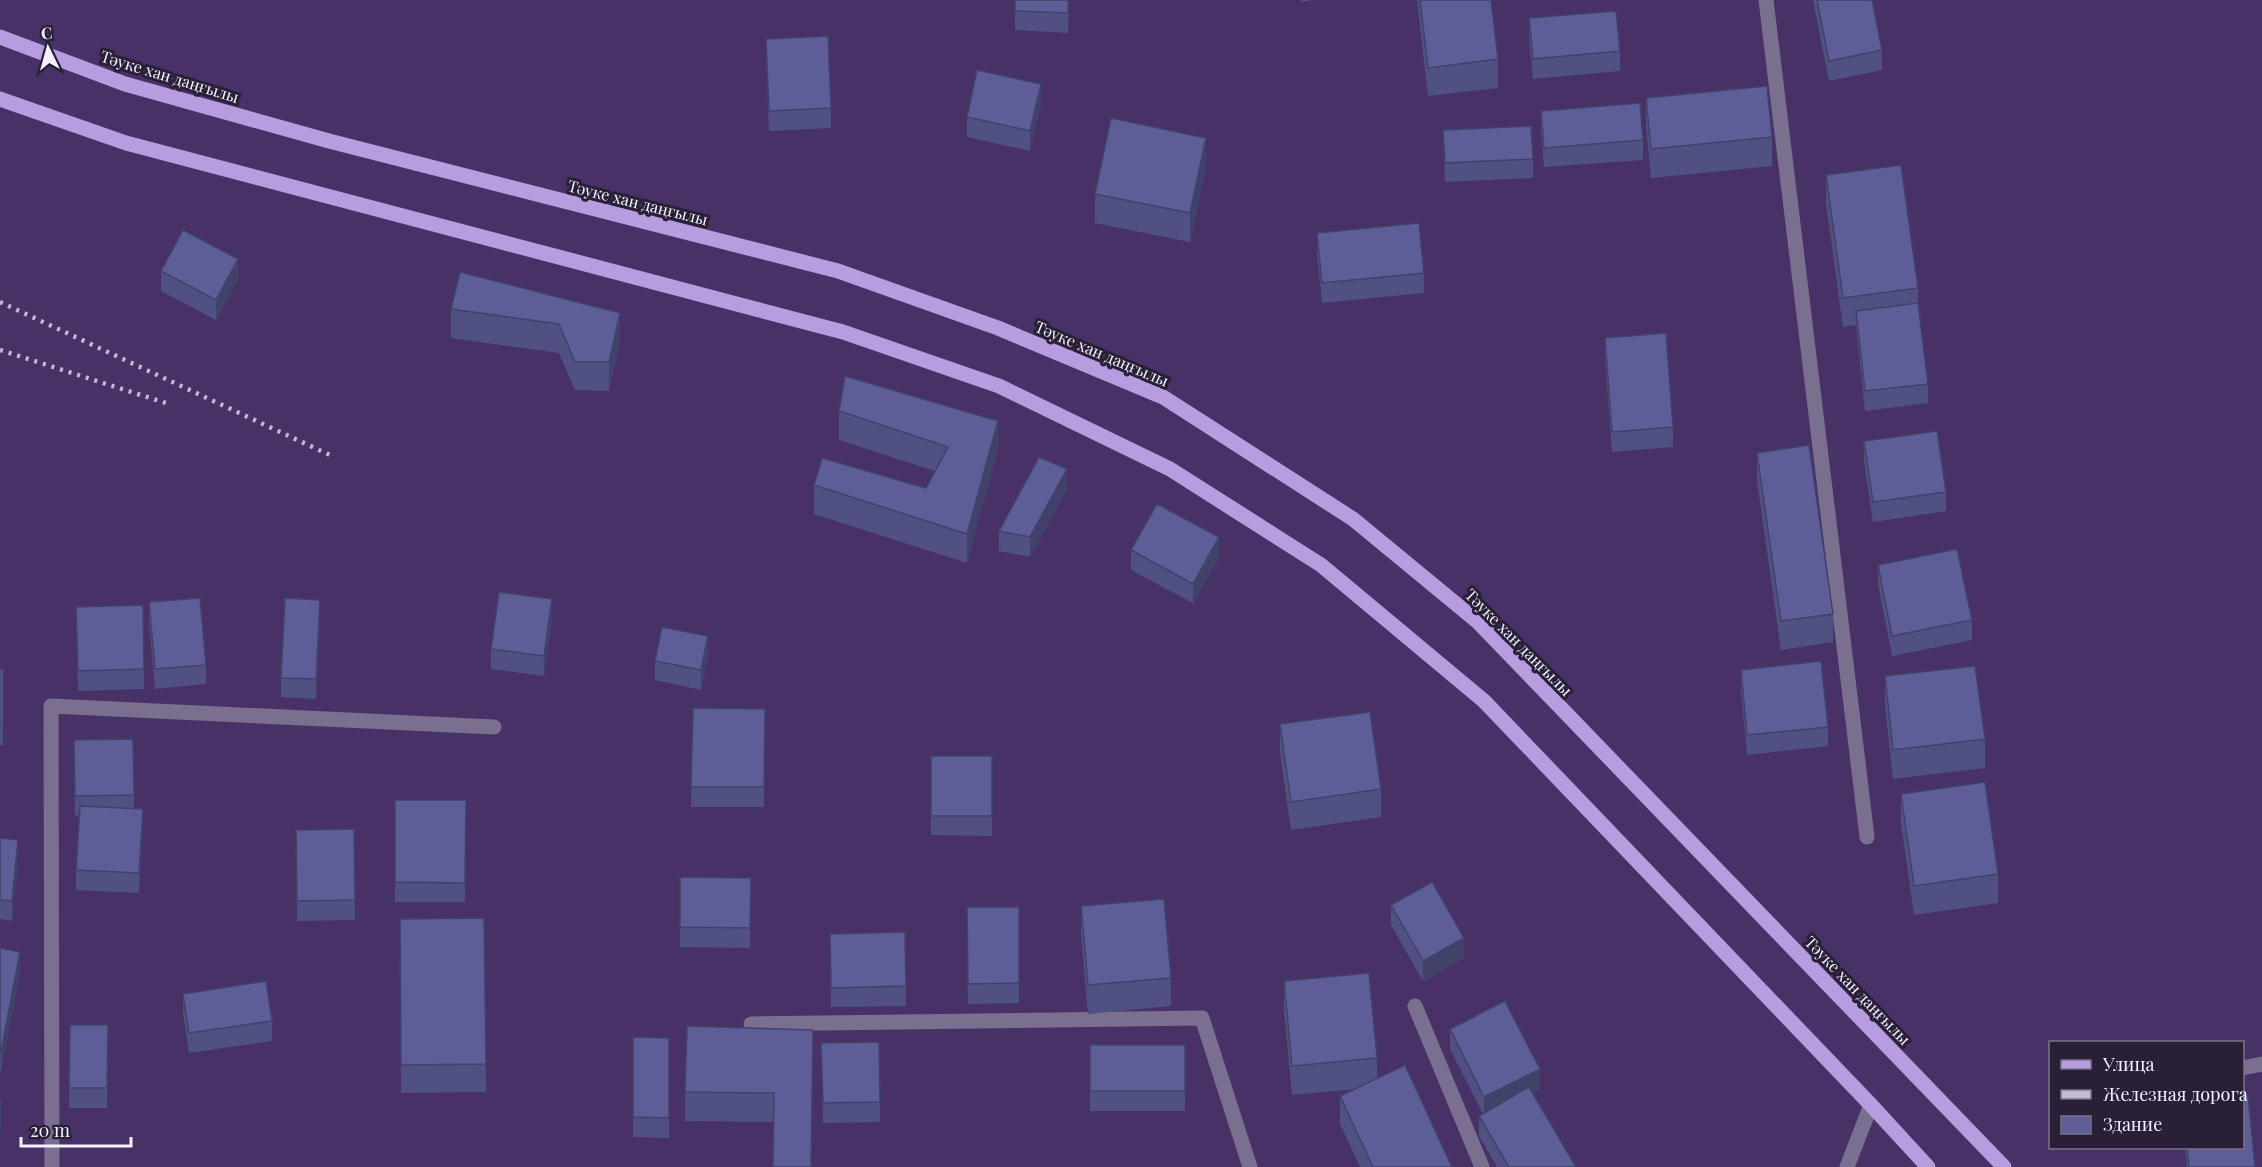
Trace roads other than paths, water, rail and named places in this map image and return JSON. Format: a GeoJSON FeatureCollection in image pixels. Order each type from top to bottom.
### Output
{"type":"FeatureCollection","features":[{"type":"Feature","properties":{"kind":"main road","name":"Тәуке хан даңғылы"},"geometry":{"type":"LineString","coordinates":[[0,37],[125,84],[306,135],[838,272],[999,328],[1163,397],[1353,519],[1478,622],[2004,1167]]}},
{"type":"Feature","properties":{"kind":"main road"},"geometry":{"type":"LineString","coordinates":[[0,99],[126,143],[843,332],[999,386],[1170,468],[1321,565],[1484,701],[1928,1167]]}},
{"type":"Feature","properties":{"kind":"street"},"geometry":{"type":"LineString","coordinates":[[1766,0],[1867,837]]}},
{"type":"Feature","properties":{"kind":"street"},"geometry":{"type":"LineString","coordinates":[[52,1167],[51,706],[494,728]]}},
{"type":"Feature","properties":{"kind":"street"},"geometry":{"type":"LineString","coordinates":[[1415,1006],[1482,1167]]}},
{"type":"Feature","properties":{"kind":"street"},"geometry":{"type":"LineString","coordinates":[[751,1024],[1202,1018],[1250,1167]]}},
{"type":"Feature","properties":{"kind":"street"},"geometry":{"type":"LineString","coordinates":[[2244,1068],[2262,1064]]}},
{"type":"Feature","properties":{"kind":"street"},"geometry":{"type":"LineString","coordinates":[[1847,1167],[1871,1105]]}},
{"type":"Feature","properties":{"kind":"railway"},"geometry":{"type":"LineString","coordinates":[[0,302],[332,456]]}},
{"type":"Feature","properties":{"kind":"railway"},"geometry":{"type":"LineString","coordinates":[[0,350],[169,404]]}}]}
